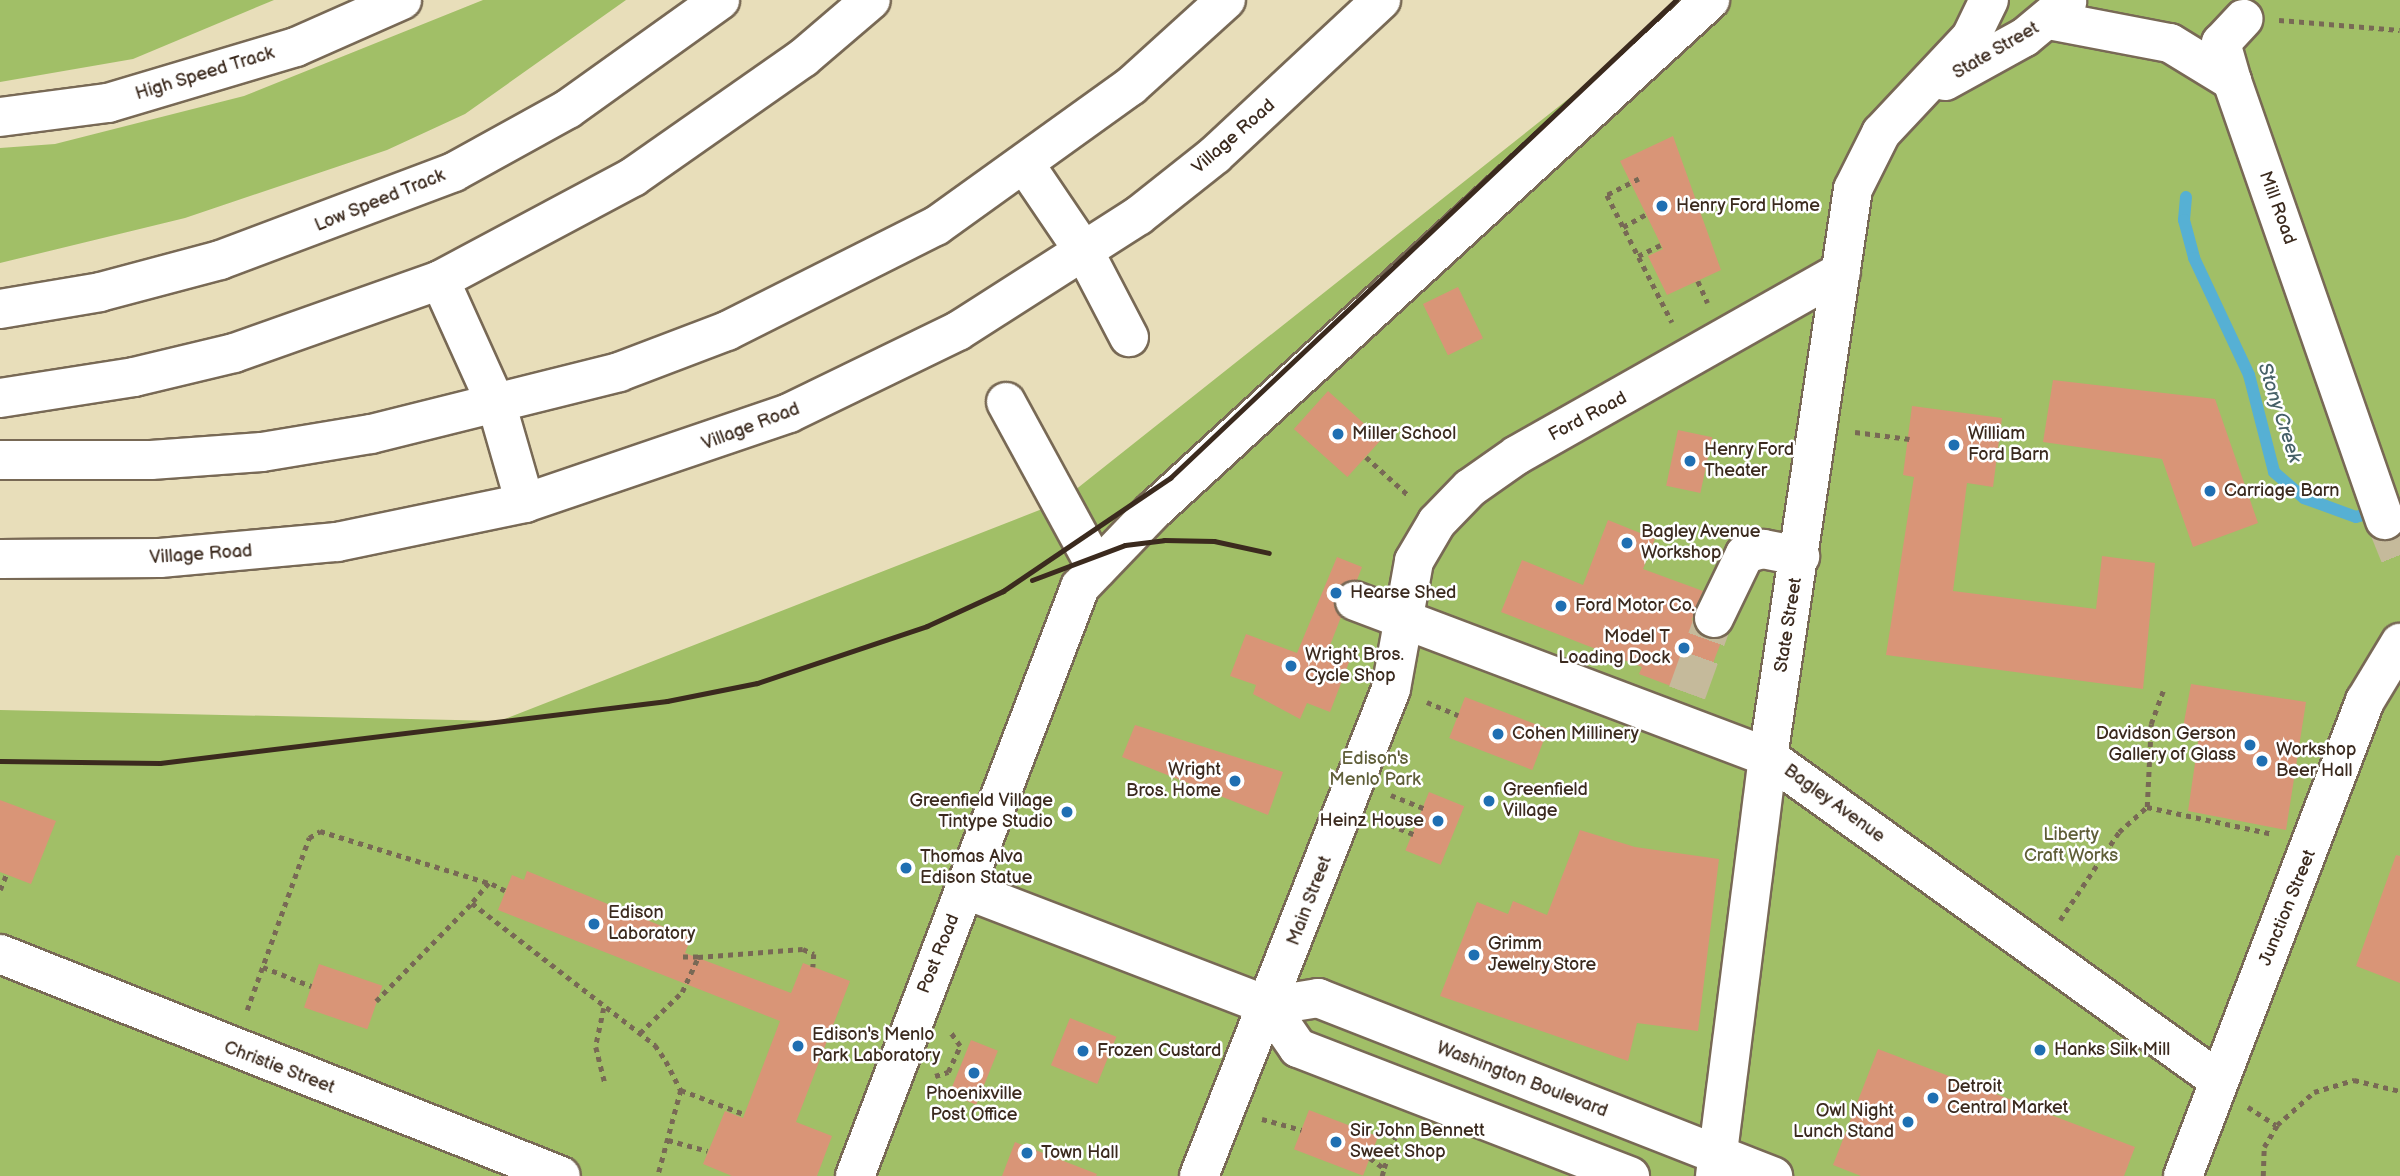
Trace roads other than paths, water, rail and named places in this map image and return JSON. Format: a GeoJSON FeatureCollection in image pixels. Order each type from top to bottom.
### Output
{"type":"FeatureCollection","features":[{"type":"Feature","properties":{"kind":"street","name":"High Speed Track"},"geometry":{"type":"LineString","coordinates":[[0,117],[108,103],[296,47],[402,0]]}},
{"type":"Feature","properties":{"kind":"street","name":"Low Speed Track"},"geometry":{"type":"LineString","coordinates":[[0,309],[100,292],[220,260],[454,172],[568,108],[720,0]]}},
{"type":"Feature","properties":{"kind":"street"},"geometry":{"type":"LineString","coordinates":[[0,398],[134,377],[234,353],[440,280],[633,177],[803,58],[871,0]]}},
{"type":"Feature","properties":{"kind":"street"},"geometry":{"type":"LineString","coordinates":[[0,460],[150,460],[262,452],[497,406],[620,372],[727,331],[936,226],[1026,166],[1131,86],[1226,0]]}},
{"type":"Feature","properties":{"kind":"street","name":"Village Road"},"geometry":{"type":"LineString","coordinates":[[0,559],[244,553],[337,542],[525,503],[802,408],[958,331],[1086,253],[1215,155],[1381,0]]}},
{"type":"Feature","properties":{"kind":"street","name":"Post Road"},"geometry":{"type":"LineString","coordinates":[[855,1176],[1062,623],[1097,569],[1710,0]]}},
{"type":"Feature","properties":{"kind":"street","name":"State Street"},"geometry":{"type":"LineString","coordinates":[[1716,1167],[1768,757],[1853,189],[1881,134],[1971,37],[1989,0]]}},
{"type":"Feature","properties":{"kind":"street"},"geometry":{"type":"LineString","coordinates":[[2058,10],[2170,43],[2232,81]]}},
{"type":"Feature","properties":{"kind":"street","name":"State Street"},"geometry":{"type":"LineString","coordinates":[[1919,96],[2058,10]]}},
{"type":"Feature","properties":{"kind":"street","name":"Mill Road"},"geometry":{"type":"LineString","coordinates":[[2243,19],[2221,43],[2382,512]]}},
{"type":"Feature","properties":{"kind":"street"},"geometry":{"type":"LineString","coordinates":[[1026,166],[1086,253],[1129,337]]}},
{"type":"Feature","properties":{"kind":"street","name":"Ford Road"},"geometry":{"type":"LineString","coordinates":[[1402,620],[1414,561],[1437,522],[1470,488],[1517,455],[1691,361],[1841,272]]}},
{"type":"Feature","properties":{"kind":"street"},"geometry":{"type":"LineString","coordinates":[[440,280],[497,406],[525,503]]}},
{"type":"Feature","properties":{"kind":"street"},"geometry":{"type":"LineString","coordinates":[[1006,402],[1097,569]]}},
{"type":"Feature","properties":{"kind":"street"},"geometry":{"type":"LineString","coordinates":[[1714,618],[1745,554],[1763,549],[1800,556]]}},
{"type":"Feature","properties":{"kind":"street","name":"Bagley Avenue"},"geometry":{"type":"LineString","coordinates":[[1355,601],[1402,620],[1682,706],[1768,757],[2217,1079]]}},
{"type":"Feature","properties":{"kind":"street","name":"Main Street"},"geometry":{"type":"LineString","coordinates":[[1199,1176],[1269,1006],[1391,688],[1402,620]]}},
{"type":"Feature","properties":{"kind":"street","name":"Junction Street"},"geometry":{"type":"LineString","coordinates":[[2183,1176],[2217,1079],[2315,844],[2365,701],[2400,643]]}},
{"type":"Feature","properties":{"kind":"street"},"geometry":{"type":"LineString","coordinates":[[964,889],[1269,1006],[1298,1048],[1630,1176]]}},
{"type":"Feature","properties":{"kind":"street","name":"Christie Street"},"geometry":{"type":"LineString","coordinates":[[0,954],[232,1050],[561,1176]]}},
{"type":"Feature","properties":{"kind":"street","name":"Washington Boulevard"},"geometry":{"type":"LineString","coordinates":[[1269,1006],[1318,998],[1716,1167],[1773,1176]]}},
{"type":"Feature","properties":{"kind":"waterway","name":"Stony Creek"},"geometry":{"type":"LineString","coordinates":[[2186,197],[2184,220],[2194,258],[2249,375],[2274,472],[2304,498],[2356,517],[2400,504]]}},
{"type":"Feature","properties":{"kind":"tunnel"},"geometry":{"type":"LineString","coordinates":[[2385,520],[2400,557]]}},
{"type":"Feature","properties":{"kind":"tunnel"},"geometry":{"type":"LineString","coordinates":[[1687,693],[1714,618]]}},
{"type":"Feature","properties":{"kind":"railway"},"geometry":{"type":"LineString","coordinates":[[0,761],[160,763],[667,701],[757,683],[927,626],[1003,591],[1170,478],[1676,0]]}},
{"type":"Feature","properties":{"kind":"railway"},"geometry":{"type":"LineString","coordinates":[[1032,580],[1125,545],[1164,540],[1214,541],[1269,553]]}},
{"type":"Feature","properties":{"kind":"place","name":"Henry Ford Home"},"geometry":{"type":"Point","coordinates":[1662,206]}},
{"type":"Feature","properties":{"kind":"place","name":"Miller School"},"geometry":{"type":"Point","coordinates":[1338,434]}},
{"type":"Feature","properties":{"kind":"place","name":"William Ford Barn"},"geometry":{"type":"Point","coordinates":[1954,445]}},
{"type":"Feature","properties":{"kind":"place","name":"Henry Ford Theater"},"geometry":{"type":"Point","coordinates":[1690,461]}},
{"type":"Feature","properties":{"kind":"place","name":"Carriage Barn"},"geometry":{"type":"Point","coordinates":[2210,491]}},
{"type":"Feature","properties":{"kind":"place","name":"Bagley Avenue Workshop"},"geometry":{"type":"Point","coordinates":[1627,543]}},
{"type":"Feature","properties":{"kind":"place","name":"Hearse Shed"},"geometry":{"type":"Point","coordinates":[1336,593]}},
{"type":"Feature","properties":{"kind":"place","name":"Ford Motor Co."},"geometry":{"type":"Point","coordinates":[1561,606]}},
{"type":"Feature","properties":{"kind":"place","name":"Model T Loading Dock"},"geometry":{"type":"Point","coordinates":[1684,648]}},
{"type":"Feature","properties":{"kind":"place","name":"Wright Bros. Cycle Shop"},"geometry":{"type":"Point","coordinates":[1291,666]}},
{"type":"Feature","properties":{"kind":"place","name":"Cohen Millinery"},"geometry":{"type":"Point","coordinates":[1498,734]}},
{"type":"Feature","properties":{"kind":"place","name":"Davidson Gerson Gallery of Glass"},"geometry":{"type":"Point","coordinates":[2250,745]}},
{"type":"Feature","properties":{"kind":"place","name":"Workshop Beer Hall"},"geometry":{"type":"Point","coordinates":[2262,761]}},
{"type":"Feature","properties":{"kind":"place","name":"Wright Bros. Home"},"geometry":{"type":"Point","coordinates":[1235,781]}},
{"type":"Feature","properties":{"kind":"place","name":"Greenfield Village"},"geometry":{"type":"Point","coordinates":[1489,801]}},
{"type":"Feature","properties":{"kind":"place","name":"Greenfield Village Tintype Studio"},"geometry":{"type":"Point","coordinates":[1067,812]}},
{"type":"Feature","properties":{"kind":"place","name":"Heinz House"},"geometry":{"type":"Point","coordinates":[1438,821]}},
{"type":"Feature","properties":{"kind":"place","name":"Thomas Alva Edison Statue"},"geometry":{"type":"Point","coordinates":[906,868]}},
{"type":"Feature","properties":{"kind":"place","name":"Edison Laboratory"},"geometry":{"type":"Point","coordinates":[594,924]}},
{"type":"Feature","properties":{"kind":"place","name":"Grimm Jewelry Store"},"geometry":{"type":"Point","coordinates":[1474,955]}},
{"type":"Feature","properties":{"kind":"place","name":"Edison's Menlo Park Laboratory"},"geometry":{"type":"Point","coordinates":[798,1046]}},
{"type":"Feature","properties":{"kind":"place","name":"Hanks Silk Mill"},"geometry":{"type":"Point","coordinates":[2040,1050]}},
{"type":"Feature","properties":{"kind":"place","name":"Frozen Custard"},"geometry":{"type":"Point","coordinates":[1083,1051]}},
{"type":"Feature","properties":{"kind":"place","name":"Phoenixville Post Office"},"geometry":{"type":"Point","coordinates":[974,1073]}},
{"type":"Feature","properties":{"kind":"place","name":"Detroit Central Market"},"geometry":{"type":"Point","coordinates":[1933,1098]}},
{"type":"Feature","properties":{"kind":"place","name":"Owl Night Lunch Stand"},"geometry":{"type":"Point","coordinates":[1908,1122]}},
{"type":"Feature","properties":{"kind":"place","name":"Sir John Bennett Sweet Shop"},"geometry":{"type":"Point","coordinates":[1336,1142]}},
{"type":"Feature","properties":{"kind":"place","name":"Town Hall"},"geometry":{"type":"Point","coordinates":[1027,1153]}},
{"type":"Feature","properties":{"kind":"park label","name":"Edison's Menlo Park"},"geometry":{"type":"Point","coordinates":[1375,770]}},
{"type":"Feature","properties":{"kind":"park label","name":"Liberty Craft Works"},"geometry":{"type":"Point","coordinates":[2071,846]}}]}
